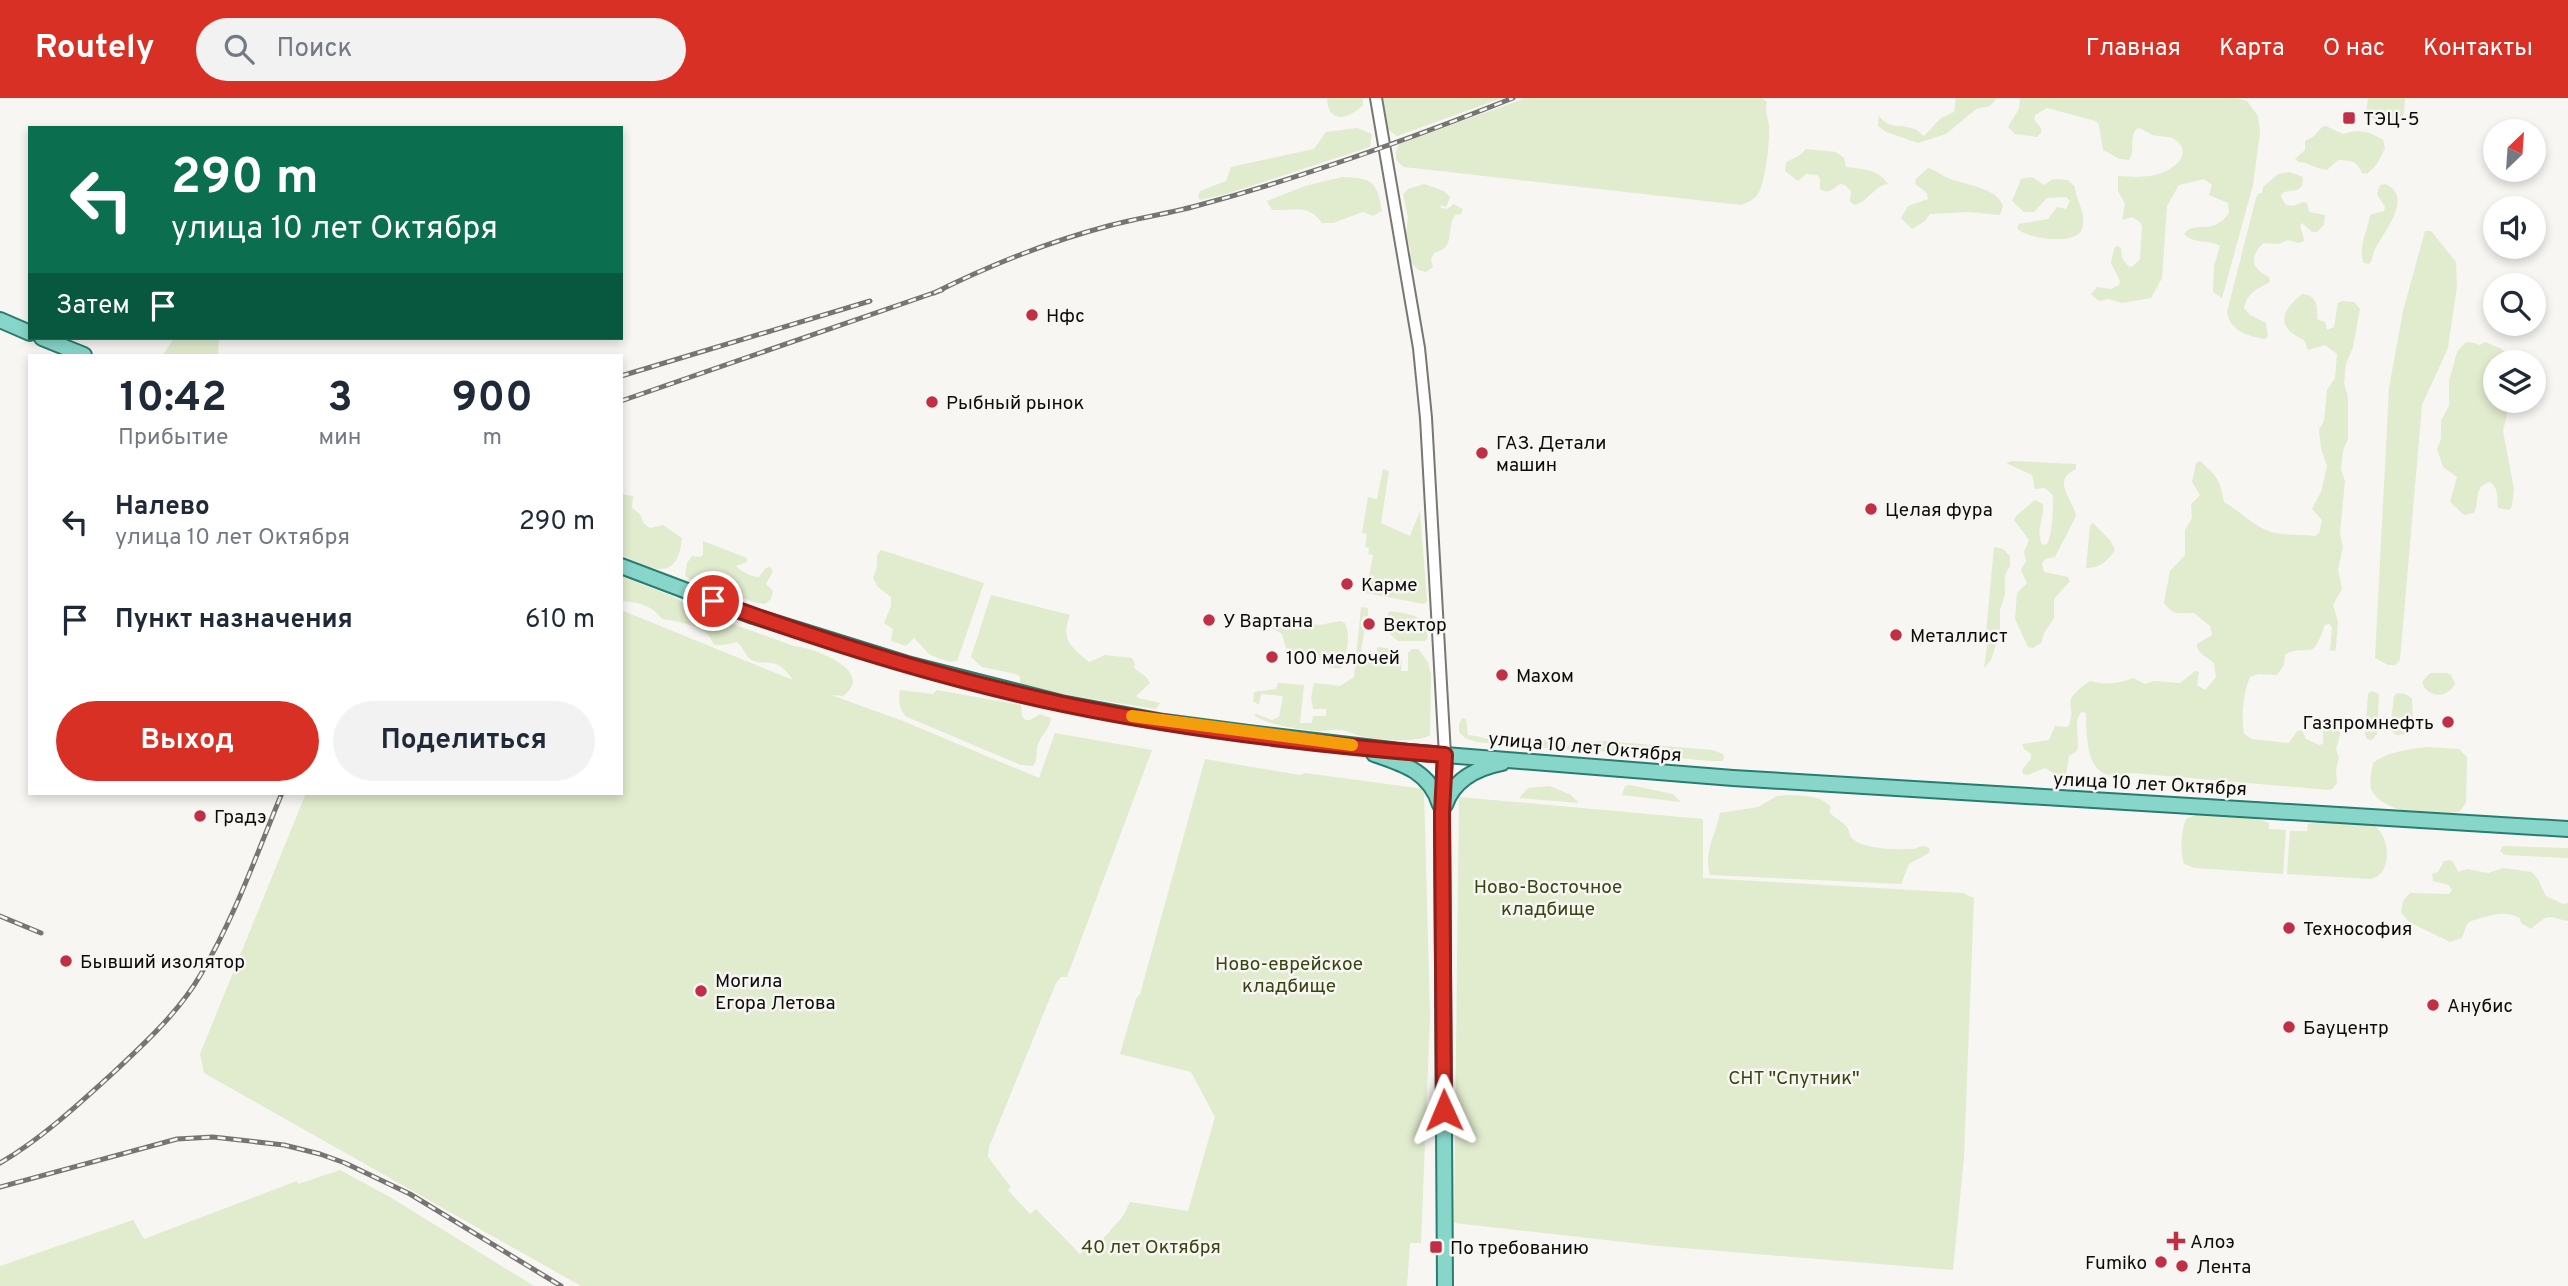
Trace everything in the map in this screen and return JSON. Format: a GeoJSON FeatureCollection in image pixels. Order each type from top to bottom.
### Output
{"type":"FeatureCollection","features":[{"type":"Feature","properties":{"kind":"main road"},"geometry":{"type":"LineString","coordinates":[[0,320],[28,332]]}},
{"type":"Feature","properties":{"kind":"main road"},"geometry":{"type":"LineString","coordinates":[[47,340],[82,354]]}},
{"type":"Feature","properties":{"kind":"main road","name":"улица 10 лет Октября"},"geometry":{"type":"LineString","coordinates":[[623,567],[753,616],[828,640],[1061,703],[1176,724],[1445,755],[1733,778],[2568,829]]}},
{"type":"Feature","properties":{"kind":"main road"},"geometry":{"type":"LineString","coordinates":[[1356,746],[1403,764],[1420,774],[1432,786],[1442,813]]}},
{"type":"Feature","properties":{"kind":"main road"},"geometry":{"type":"LineString","coordinates":[[1445,755],[1442,813],[1445,1286]]}},
{"type":"Feature","properties":{"kind":"main road"},"geometry":{"type":"LineString","coordinates":[[1442,813],[1448,797],[1463,778],[1483,768],[1520,759]]}},
{"type":"Feature","properties":{"kind":"street"},"geometry":{"type":"LineString","coordinates":[[1376,98],[1419,348],[1426,418],[1445,755]]}},
{"type":"Feature","properties":{"kind":"green space"},"geometry":{"type":"Polygon","coordinates":[[[1327,98],[1363,98],[1363,105],[1352,114],[1340,117],[1331,112],[1327,98]]]}},
{"type":"Feature","properties":{"kind":"green space"},"geometry":{"type":"Polygon","coordinates":[[[1383,98],[1502,98],[1397,136],[1387,129],[1383,98]]]}},
{"type":"Feature","properties":{"kind":"green space"},"geometry":{"type":"Polygon","coordinates":[[[1526,98],[1762,98],[1767,102],[1769,131],[1764,178],[1759,192],[1741,205],[1404,167],[1397,160],[1399,144],[1526,98]]]}},
{"type":"Feature","properties":{"kind":"green space"},"geometry":{"type":"Polygon","coordinates":[[[1956,98],[1997,98],[1990,106],[1976,109],[1946,134],[1918,143],[1886,132],[1878,126],[1879,116],[1888,124],[1909,127],[1924,136],[1941,118],[1954,112],[1956,98]]]}},
{"type":"Feature","properties":{"kind":"green space"},"geometry":{"type":"Polygon","coordinates":[[[2020,98],[2236,98],[2247,101],[2258,116],[2260,133],[2253,185],[2222,298],[2213,292],[2214,266],[2220,246],[2193,240],[2184,234],[2194,228],[2216,224],[2229,213],[2228,203],[2209,195],[2212,185],[2204,179],[2179,185],[2167,206],[2162,278],[2151,298],[2122,303],[2108,299],[2099,301],[2091,294],[2097,287],[2111,289],[2119,285],[2120,281],[2111,263],[2117,246],[2121,248],[2122,258],[2128,266],[2132,267],[2140,259],[2142,227],[2140,222],[2132,217],[2122,220],[2125,204],[2118,191],[2118,176],[2143,177],[2163,172],[2178,163],[2183,153],[2182,148],[2173,138],[2153,135],[2138,128],[2133,135],[2129,160],[2120,159],[2103,150],[2096,121],[2047,108],[2035,115],[2034,119],[2041,128],[2037,137],[2015,134],[2008,127],[2019,109],[2020,98]]]}},
{"type":"Feature","properties":{"kind":"green space"},"geometry":{"type":"Polygon","coordinates":[[[2368,98],[2405,98],[2404,113],[2398,126],[2393,128],[2366,115],[2368,98]]]}},
{"type":"Feature","properties":{"kind":"green space"},"geometry":{"type":"Polygon","coordinates":[[[2326,126],[2343,134],[2363,132],[2383,140],[2385,148],[2377,164],[2367,174],[2362,173],[2356,163],[2350,161],[2338,160],[2327,170],[2298,162],[2295,159],[2305,150],[2305,141],[2326,126]]]}},
{"type":"Feature","properties":{"kind":"green space"},"geometry":{"type":"Polygon","coordinates":[[[1357,128],[1372,134],[1370,147],[1226,194],[1200,200],[1198,196],[1200,191],[1226,181],[1231,167],[1314,149],[1326,132],[1357,128]]]}},
{"type":"Feature","properties":{"kind":"green space"},"geometry":{"type":"Polygon","coordinates":[[[1806,149],[1836,152],[1844,158],[1846,167],[1875,173],[1888,184],[1854,205],[1850,201],[1851,191],[1845,185],[1840,184],[1826,191],[1820,189],[1820,178],[1817,175],[1806,174],[1798,181],[1785,171],[1786,162],[1806,149]]]}},
{"type":"Feature","properties":{"kind":"green space"},"geometry":{"type":"Polygon","coordinates":[[[1928,168],[1994,195],[2003,206],[2000,215],[1968,212],[1930,214],[1925,221],[1912,229],[1901,218],[1908,206],[1928,199],[1927,193],[1915,184],[1916,179],[1928,168]]]}},
{"type":"Feature","properties":{"kind":"green space"},"geometry":{"type":"Polygon","coordinates":[[[2289,172],[2303,177],[2302,186],[2297,190],[2284,192],[2281,195],[2284,202],[2292,206],[2307,203],[2309,212],[2325,215],[2324,225],[2317,232],[2312,232],[2302,223],[2300,226],[2303,242],[2288,240],[2278,244],[2263,243],[2256,253],[2255,266],[2269,277],[2270,282],[2250,295],[2244,308],[2250,315],[2266,323],[2268,336],[2265,339],[2240,332],[2232,324],[2227,312],[2256,198],[2262,193],[2263,187],[2278,174],[2289,172]]]}},
{"type":"Feature","properties":{"kind":"green space"},"geometry":{"type":"Polygon","coordinates":[[[1342,177],[1367,180],[1371,183],[1378,193],[1382,211],[1373,216],[1363,212],[1333,223],[1322,223],[1306,210],[1272,210],[1267,201],[1305,186],[1342,177]]]}},
{"type":"Feature","properties":{"kind":"green space"},"geometry":{"type":"Polygon","coordinates":[[[2032,177],[2044,185],[2053,179],[2068,180],[2075,187],[2083,217],[2082,229],[2078,234],[2071,238],[2040,238],[2017,228],[2019,224],[2048,219],[2057,207],[2066,209],[2070,201],[2066,197],[2047,198],[2034,212],[2024,212],[2012,201],[2021,179],[2032,177]]]}},
{"type":"Feature","properties":{"kind":"green space"},"geometry":{"type":"Polygon","coordinates":[[[1424,184],[1444,191],[1450,197],[1446,207],[1441,205],[1441,208],[1447,209],[1454,204],[1463,209],[1452,221],[1446,247],[1434,253],[1431,260],[1433,267],[1426,272],[1418,270],[1409,260],[1411,252],[1406,234],[1408,218],[1403,194],[1408,189],[1424,184]]]}},
{"type":"Feature","properties":{"kind":"green space"},"geometry":{"type":"Polygon","coordinates":[[[2385,184],[2394,190],[2397,206],[2369,264],[2364,263],[2362,245],[2370,215],[2384,211],[2385,207],[2377,194],[2380,185],[2385,184]]]}},
{"type":"Feature","properties":{"kind":"green space"},"geometry":{"type":"Polygon","coordinates":[[[2425,231],[2431,231],[2456,262],[2457,286],[2448,348],[2422,405],[2400,660],[2395,665],[2388,665],[2375,658],[2389,388],[2403,311],[2425,231]]]}},
{"type":"Feature","properties":{"kind":"green space"},"geometry":{"type":"Polygon","coordinates":[[[2302,294],[2314,299],[2317,319],[2325,322],[2327,330],[2334,327],[2338,303],[2354,302],[2360,309],[2344,383],[2348,397],[2348,438],[2341,469],[2345,481],[2340,533],[2343,547],[2338,570],[2342,589],[2333,605],[2338,622],[2336,647],[2335,651],[2330,650],[2332,628],[2329,624],[2325,625],[2314,648],[2285,655],[2284,665],[2277,675],[2259,674],[2250,677],[2244,698],[2243,727],[2244,734],[2252,739],[2289,743],[2297,731],[2302,730],[2306,739],[2319,745],[2323,744],[2323,730],[2335,722],[2339,725],[2340,735],[2336,749],[2339,757],[2337,783],[2328,790],[2132,773],[2117,776],[2106,774],[2097,769],[2092,760],[2087,738],[2086,713],[2081,712],[2077,720],[2078,748],[2069,756],[2066,774],[2057,775],[2045,768],[2028,775],[2023,774],[2022,770],[2031,759],[2031,754],[2022,744],[2049,740],[2055,726],[2068,727],[2071,700],[2090,681],[2112,683],[2133,678],[2145,684],[2154,681],[2180,683],[2195,671],[2199,672],[2197,685],[2205,690],[2216,677],[2214,664],[2197,648],[2197,644],[2212,635],[2210,626],[2194,613],[2175,612],[2164,603],[2170,571],[2185,555],[2185,530],[2192,518],[2191,504],[2200,495],[2192,482],[2196,463],[2200,461],[2214,475],[2224,502],[2258,526],[2281,534],[2315,536],[2319,533],[2322,520],[2312,509],[2321,492],[2327,466],[2319,430],[2324,421],[2327,390],[2335,378],[2337,354],[2325,345],[2308,350],[2304,340],[2285,324],[2284,319],[2289,307],[2302,294]]]}},
{"type":"Feature","properties":{"kind":"green space"},"geometry":{"type":"Polygon","coordinates":[[[173,340],[219,340],[218,354],[164,354],[173,340]]]}},
{"type":"Feature","properties":{"kind":"green space"},"geometry":{"type":"Polygon","coordinates":[[[2485,342],[2503,350],[2483,350],[2483,413],[2507,413],[2503,431],[2514,489],[2509,510],[2498,508],[2497,493],[2490,482],[2479,490],[2474,513],[2464,515],[2450,502],[2457,477],[2443,467],[2437,449],[2441,439],[2441,421],[2449,406],[2449,381],[2457,352],[2465,343],[2480,345],[2485,342]]]}},
{"type":"Feature","properties":{"kind":"green space"},"geometry":{"type":"Polygon","coordinates":[[[2006,463],[2076,464],[2076,469],[2065,479],[2064,484],[2076,516],[2055,557],[2045,559],[2042,563],[2044,572],[2068,577],[2070,581],[2054,599],[2054,618],[2041,643],[2033,648],[2028,647],[2015,619],[2017,593],[2027,583],[2021,570],[2026,561],[2024,552],[2029,540],[2014,520],[2035,500],[2043,504],[2039,534],[2042,545],[2047,544],[2052,527],[2053,495],[2045,488],[2035,489],[2032,475],[2006,463]]]}},
{"type":"Feature","properties":{"kind":"green space"},"geometry":{"type":"Polygon","coordinates":[[[1383,469],[1389,471],[1381,523],[1410,536],[1420,511],[1427,601],[1424,604],[1366,593],[1373,555],[1368,554],[1369,548],[1365,547],[1367,534],[1362,533],[1368,497],[1377,499],[1383,469]]]}},
{"type":"Feature","properties":{"kind":"green space"},"geometry":{"type":"Polygon","coordinates":[[[623,494],[633,496],[632,508],[640,514],[644,524],[650,528],[663,525],[682,538],[675,562],[668,567],[652,568],[623,556],[623,494]]]}},
{"type":"Feature","properties":{"kind":"green space"},"geometry":{"type":"Polygon","coordinates":[[[2093,523],[2110,540],[2115,550],[2103,563],[2086,568],[2090,526],[2093,523]]]}},
{"type":"Feature","properties":{"kind":"green space"},"geometry":{"type":"Polygon","coordinates":[[[703,541],[747,558],[747,562],[736,566],[750,575],[759,577],[770,567],[773,571],[766,584],[773,591],[771,599],[765,604],[757,603],[685,576],[687,563],[692,556],[703,555],[703,541]]]}},
{"type":"Feature","properties":{"kind":"green space"},"geometry":{"type":"Polygon","coordinates":[[[1994,547],[2003,549],[2010,556],[2010,566],[2005,575],[2000,631],[1991,660],[1984,668],[1988,640],[1986,633],[1994,547]]]}},
{"type":"Feature","properties":{"kind":"green space"},"geometry":{"type":"Polygon","coordinates":[[[881,550],[984,583],[957,661],[949,662],[930,655],[914,638],[906,646],[891,641],[893,629],[884,623],[891,606],[891,597],[878,587],[873,578],[877,555],[881,550]]]}},
{"type":"Feature","properties":{"kind":"green space"},"geometry":{"type":"Polygon","coordinates":[[[623,577],[674,597],[694,610],[827,656],[839,662],[852,678],[851,687],[843,696],[831,695],[903,721],[1039,778],[1055,733],[1152,750],[1067,977],[1061,977],[1056,983],[989,1147],[988,1157],[1011,1187],[1008,1190],[1030,1214],[1036,1209],[1080,1254],[1085,1249],[1090,1254],[1123,1216],[1130,1202],[1188,1211],[1215,1117],[1191,1072],[1120,1054],[1136,999],[1140,994],[1205,759],[1300,775],[1305,773],[1424,789],[1430,1016],[1421,1243],[1410,1243],[1407,1286],[581,1286],[204,1073],[200,1054],[305,795],[623,795],[623,611],[793,680],[778,665],[750,659],[737,642],[715,645],[700,629],[662,619],[653,610],[623,601],[623,577]]]}},
{"type":"Feature","properties":{"kind":"green space"},"geometry":{"type":"Polygon","coordinates":[[[991,595],[1070,615],[1067,637],[1077,652],[1089,662],[1105,655],[1132,658],[1134,668],[1150,683],[1136,696],[1160,703],[1156,709],[1067,695],[1020,685],[1020,677],[1016,674],[982,667],[971,657],[991,595]]]}},
{"type":"Feature","properties":{"kind":"green space"},"geometry":{"type":"Polygon","coordinates":[[[1361,607],[1368,608],[1368,616],[1363,617],[1364,634],[1360,658],[1376,664],[1377,647],[1395,649],[1402,661],[1401,671],[1408,671],[1408,653],[1412,649],[1418,649],[1428,662],[1431,675],[1430,735],[1405,740],[1381,739],[1343,730],[1316,731],[1286,726],[1254,715],[1272,720],[1279,717],[1283,696],[1261,694],[1259,705],[1253,701],[1254,692],[1276,689],[1278,683],[1304,685],[1300,723],[1312,723],[1313,716],[1326,716],[1326,709],[1313,709],[1311,698],[1314,683],[1340,686],[1354,677],[1361,607]]]}},
{"type":"Feature","properties":{"kind":"green space"},"geometry":{"type":"Polygon","coordinates":[[[1391,611],[1420,619],[1428,637],[1425,641],[1398,641],[1390,634],[1388,613],[1391,611]]]}},
{"type":"Feature","properties":{"kind":"green space"},"geometry":{"type":"Polygon","coordinates":[[[1269,620],[1320,625],[1340,621],[1345,623],[1348,646],[1341,668],[1328,666],[1315,652],[1303,653],[1286,648],[1282,634],[1270,627],[1269,620]]]}},
{"type":"Feature","properties":{"kind":"green space"},"geometry":{"type":"Polygon","coordinates":[[[2430,673],[2447,673],[2455,684],[2447,692],[2433,694],[2422,682],[2430,673]]]}},
{"type":"Feature","properties":{"kind":"green space"},"geometry":{"type":"Polygon","coordinates":[[[900,690],[933,694],[937,690],[1021,705],[1025,720],[1040,714],[1051,718],[1038,744],[1035,763],[1033,766],[1021,765],[907,717],[900,705],[900,690]]]}},
{"type":"Feature","properties":{"kind":"green space"},"geometry":{"type":"Polygon","coordinates":[[[2372,691],[2379,694],[2377,734],[2372,740],[2365,735],[2368,694],[2372,691]]]}},
{"type":"Feature","properties":{"kind":"green space"},"geometry":{"type":"Polygon","coordinates":[[[2397,693],[2412,698],[2413,725],[2408,734],[2396,735],[2390,730],[2394,696],[2397,693]]]}},
{"type":"Feature","properties":{"kind":"green space"},"geometry":{"type":"Polygon","coordinates":[[[1462,718],[1466,719],[1468,735],[1502,741],[1549,741],[1573,747],[1567,750],[1477,742],[1465,738],[1459,732],[1462,718]]]}},
{"type":"Feature","properties":{"kind":"green space"},"geometry":{"type":"Polygon","coordinates":[[[1593,742],[1712,750],[1723,754],[1724,758],[1722,761],[1711,761],[1589,750],[1587,746],[1593,742]]]}},
{"type":"Feature","properties":{"kind":"green space"},"geometry":{"type":"Polygon","coordinates":[[[2427,747],[2459,749],[2467,757],[2466,803],[2460,811],[2439,814],[2412,812],[2388,805],[2372,791],[2370,781],[2373,763],[2392,753],[2427,747]]]}},
{"type":"Feature","properties":{"kind":"green space"},"geometry":{"type":"Polygon","coordinates":[[[1550,786],[1571,795],[1579,803],[1519,798],[1528,788],[1550,786]]]}},
{"type":"Feature","properties":{"kind":"green space"},"geometry":{"type":"Polygon","coordinates":[[[1625,786],[1673,794],[1681,802],[1622,795],[1625,786]]]}},
{"type":"Feature","properties":{"kind":"green space"},"geometry":{"type":"Polygon","coordinates":[[[1777,796],[1812,797],[1827,803],[1831,807],[1829,812],[1847,827],[1851,837],[1862,844],[1896,849],[1924,846],[1930,849],[1929,853],[1909,864],[1901,884],[1710,875],[1709,851],[1720,813],[1758,807],[1777,796]]]}},
{"type":"Feature","properties":{"kind":"green space","name":"СНТ \"Спутник\""},"geometry":{"type":"Polygon","coordinates":[[[1459,797],[1703,819],[1703,878],[1963,893],[1974,898],[1964,1157],[1953,1270],[1659,1246],[1454,1223],[1459,797]]]}},
{"type":"Feature","properties":{"kind":"green space"},"geometry":{"type":"Polygon","coordinates":[[[2200,813],[2252,817],[2269,823],[2269,829],[2286,830],[2283,874],[2195,868],[2184,864],[2184,824],[2186,819],[2200,813]]]}},
{"type":"Feature","properties":{"kind":"green space"},"geometry":{"type":"Polygon","coordinates":[[[2323,822],[2373,825],[2379,830],[2387,854],[2383,870],[2378,876],[2371,879],[2287,874],[2290,831],[2307,831],[2308,824],[2323,822]]]}},
{"type":"Feature","properties":{"kind":"green space"},"geometry":{"type":"Polygon","coordinates":[[[2503,846],[2568,848],[2568,858],[2505,855],[2500,851],[2503,846]]]}},
{"type":"Feature","properties":{"kind":"green space"},"geometry":{"type":"Polygon","coordinates":[[[2450,860],[2458,872],[2467,869],[2488,873],[2504,868],[2532,872],[2546,896],[2563,904],[2568,903],[2568,921],[2547,918],[2531,929],[2514,915],[2496,914],[2471,921],[2467,924],[2462,938],[2450,942],[2409,922],[2401,912],[2403,901],[2410,893],[2449,894],[2452,890],[2449,885],[2433,881],[2432,874],[2438,872],[2444,861],[2450,860]]]}},
{"type":"Feature","properties":{"kind":"green space"},"geometry":{"type":"Polygon","coordinates":[[[340,1170],[390,1197],[534,1286],[0,1286],[0,1266],[133,1220],[144,1239],[297,1181],[298,1184],[340,1170]]]}},
{"type":"Feature","properties":{"kind":"railway"},"geometry":{"type":"LineString","coordinates":[[934,293],[976,273],[1063,239],[1277,183],[1396,143],[1513,98]]}},
{"type":"Feature","properties":{"kind":"railway"},"geometry":{"type":"LineString","coordinates":[[623,400],[942,290]]}},
{"type":"Feature","properties":{"kind":"railway"},"geometry":{"type":"LineString","coordinates":[[623,375],[870,301]]}},
{"type":"Feature","properties":{"kind":"railway"},"geometry":{"type":"LineString","coordinates":[[0,1163],[45,1132],[113,1073],[149,1039],[192,988],[213,952],[245,885],[281,795]]}},
{"type":"Feature","properties":{"kind":"railway"},"geometry":{"type":"LineString","coordinates":[[0,916],[41,933]]}},
{"type":"Feature","properties":{"kind":"railway"},"geometry":{"type":"LineString","coordinates":[[0,1187],[177,1139],[213,1137],[284,1145],[345,1163],[410,1194],[561,1286]]}},
{"type":"Feature","properties":{"kind":"slow traffic"},"geometry":{"type":"LineString","coordinates":[[1132,716],[1352,745]]}},
{"type":"Feature","properties":{"kind":"place","name":"ТЭЦ-5"},"geometry":{"type":"Point","coordinates":[2349,118]}},
{"type":"Feature","properties":{"kind":"place","name":"Нфс"},"geometry":{"type":"Point","coordinates":[1032,315]}},
{"type":"Feature","properties":{"kind":"place","name":"Рыбный рынок"},"geometry":{"type":"Point","coordinates":[932,402]}},
{"type":"Feature","properties":{"kind":"place","name":"ГАЗ. Детали машин"},"geometry":{"type":"Point","coordinates":[1482,453]}},
{"type":"Feature","properties":{"kind":"place","name":"Целая фура"},"geometry":{"type":"Point","coordinates":[1871,509]}},
{"type":"Feature","properties":{"kind":"place","name":"Карме"},"geometry":{"type":"Point","coordinates":[1347,584]}},
{"type":"Feature","properties":{"kind":"place","name":"У Вартана"},"geometry":{"type":"Point","coordinates":[1209,620]}},
{"type":"Feature","properties":{"kind":"place","name":"Вектор"},"geometry":{"type":"Point","coordinates":[1369,624]}},
{"type":"Feature","properties":{"kind":"place","name":"Металлист"},"geometry":{"type":"Point","coordinates":[1896,635]}},
{"type":"Feature","properties":{"kind":"place","name":"100 мелочей"},"geometry":{"type":"Point","coordinates":[1272,657]}},
{"type":"Feature","properties":{"kind":"place","name":"Махом"},"geometry":{"type":"Point","coordinates":[1502,675]}},
{"type":"Feature","properties":{"kind":"place","name":"Газпромнефть"},"geometry":{"type":"Point","coordinates":[2448,722]}},
{"type":"Feature","properties":{"kind":"place","name":"Градэ"},"geometry":{"type":"Point","coordinates":[200,816]}},
{"type":"Feature","properties":{"kind":"place","name":"Технософия"},"geometry":{"type":"Point","coordinates":[2289,928]}},
{"type":"Feature","properties":{"kind":"place","name":"Бывший изолятор"},"geometry":{"type":"Point","coordinates":[66,961]}},
{"type":"Feature","properties":{"kind":"place","name":"Могила Егора Летова"},"geometry":{"type":"Point","coordinates":[701,991]}},
{"type":"Feature","properties":{"kind":"place","name":"Анубис"},"geometry":{"type":"Point","coordinates":[2433,1005]}},
{"type":"Feature","properties":{"kind":"place","name":"Бауцентр"},"geometry":{"type":"Point","coordinates":[2289,1027]}},
{"type":"Feature","properties":{"kind":"place","name":"Алоэ"},"geometry":{"type":"Point","coordinates":[2176,1241]}},
{"type":"Feature","properties":{"kind":"place","name":"По требованию"},"geometry":{"type":"Point","coordinates":[1436,1247]}},
{"type":"Feature","properties":{"kind":"place","name":"Fumiko"},"geometry":{"type":"Point","coordinates":[2161,1262]}},
{"type":"Feature","properties":{"kind":"place","name":"Лента"},"geometry":{"type":"Point","coordinates":[2182,1266]}},
{"type":"Feature","properties":{"kind":"route"},"geometry":{"type":"LineString","coordinates":[[713,601],[861,650],[1061,703],[1185,725],[1445,755],[1442,813],[1444,1110]]}},
{"type":"Feature","properties":{"kind":"park label","name":"Ново-Восточное кладбище"},"geometry":{"type":"Point","coordinates":[1548,897]}},
{"type":"Feature","properties":{"kind":"park label","name":"Ново-еврейское кладбище"},"geometry":{"type":"Point","coordinates":[1289,974]}},
{"type":"Feature","properties":{"kind":"park label","name":"40 лет Октября"},"geometry":{"type":"Point","coordinates":[1151,1246]}}]}
